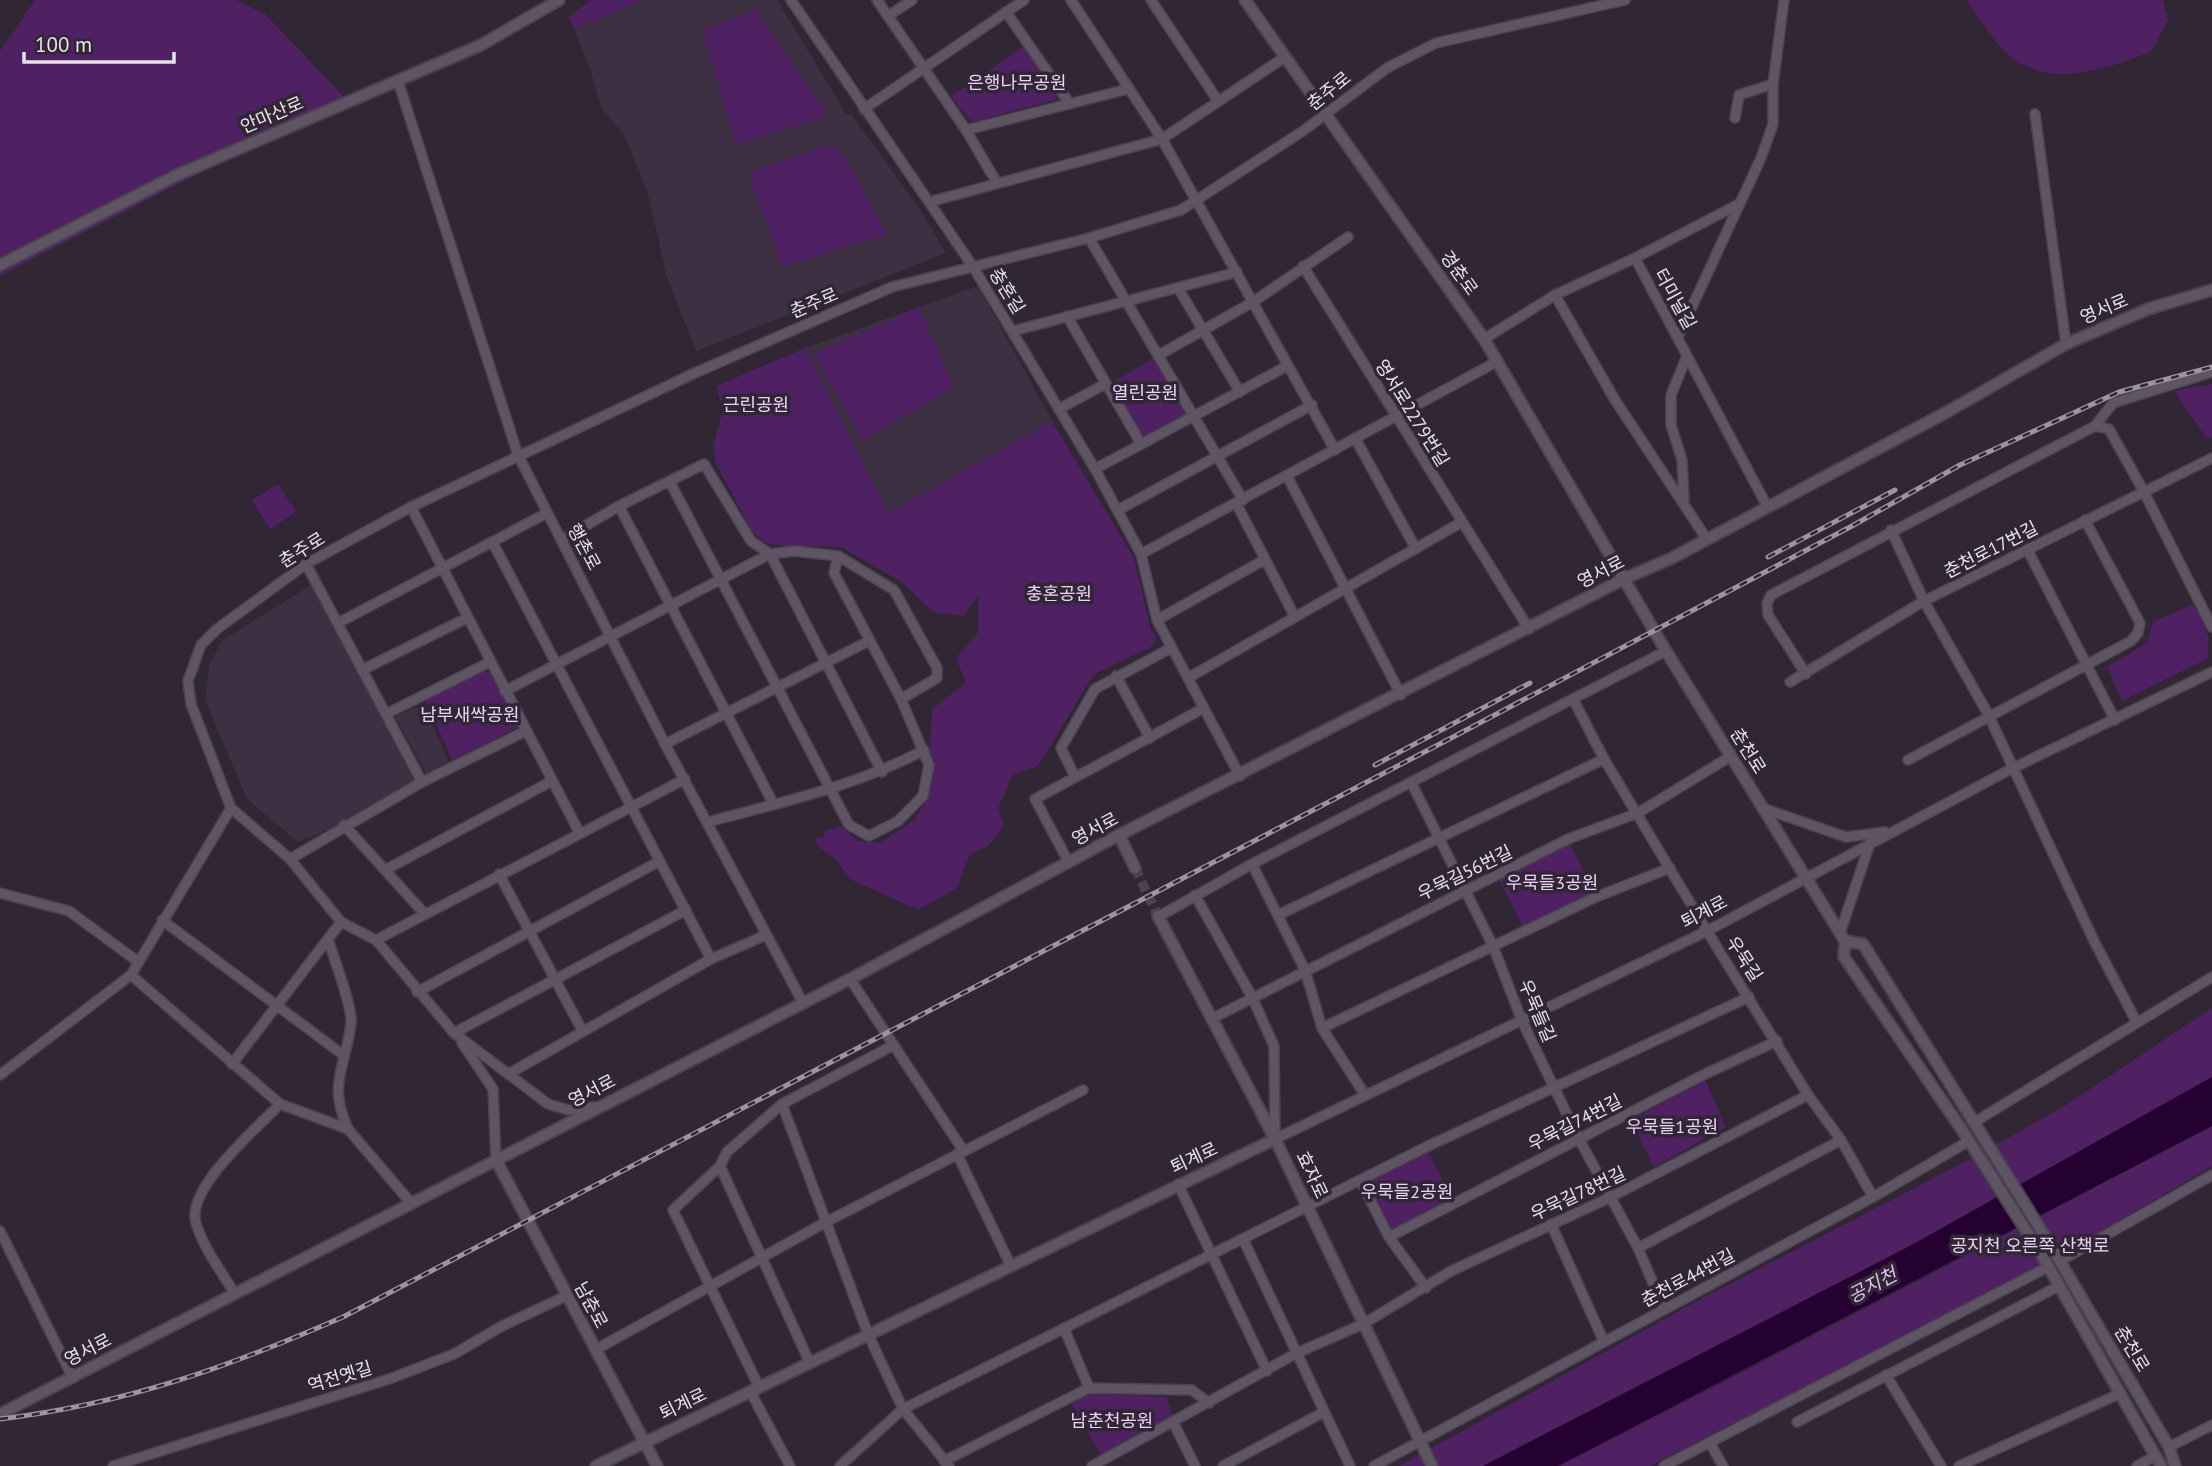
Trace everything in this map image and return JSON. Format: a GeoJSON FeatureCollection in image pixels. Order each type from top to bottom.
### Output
{"type":"FeatureCollection","features":[{"type":"Feature","properties":{"kind":"street","name":"안마산로"},"geometry":{"type":"LineString","coordinates":[[0,265],[177,175],[481,45],[559,0]]}},
{"type":"Feature","properties":{"kind":"street","name":"충혼길"},"geometry":{"type":"LineString","coordinates":[[791,0],[972,265],[1118,510],[1141,554],[1157,620],[1240,776]]}},
{"type":"Feature","properties":{"kind":"street"},"geometry":{"type":"LineString","coordinates":[[877,0],[965,130],[997,183]]}},
{"type":"Feature","properties":{"kind":"street"},"geometry":{"type":"LineString","coordinates":[[888,16],[912,0]]}},
{"type":"Feature","properties":{"kind":"street"},"geometry":{"type":"LineString","coordinates":[[864,108],[1024,0]]}},
{"type":"Feature","properties":{"kind":"street"},"geometry":{"type":"LineString","coordinates":[[1071,0],[1162,139],[1335,450]]}},
{"type":"Feature","properties":{"kind":"street"},"geometry":{"type":"LineString","coordinates":[[1151,0],[1218,101]]}},
{"type":"Feature","properties":{"kind":"street","name":"경춘로"},"geometry":{"type":"LineString","coordinates":[[1245,0],[1485,339],[1626,578]]}},
{"type":"Feature","properties":{"kind":"street","name":"춘주로"},"geometry":{"type":"LineString","coordinates":[[601,1106],[579,1110],[555,1107],[454,1033],[376,940],[341,922],[290,859],[231,808],[191,705],[188,681],[201,645],[217,629],[306,564],[411,507],[696,372],[892,287],[1089,238],[1181,209],[1326,114],[1378,73],[1436,43],[1625,0]]}},
{"type":"Feature","properties":{"kind":"street"},"geometry":{"type":"LineString","coordinates":[[1678,337],[1773,124],[1773,84],[1784,0]]}},
{"type":"Feature","properties":{"kind":"street"},"geometry":{"type":"LineString","coordinates":[[1006,12],[1070,104]]}},
{"type":"Feature","properties":{"kind":"street"},"geometry":{"type":"LineString","coordinates":[[929,202],[1162,139],[1285,57]]}},
{"type":"Feature","properties":{"kind":"street","name":"행촌로"},"geometry":{"type":"LineString","coordinates":[[398,81],[518,455],[613,637],[665,744],[803,1003]]}},
{"type":"Feature","properties":{"kind":"street"},"geometry":{"type":"LineString","coordinates":[[1735,118],[1739,95],[1773,84]]}},
{"type":"Feature","properties":{"kind":"street"},"geometry":{"type":"LineString","coordinates":[[965,130],[1128,89]]}},
{"type":"Feature","properties":{"kind":"street"},"geometry":{"type":"LineString","coordinates":[[2035,114],[2066,344]]}},
{"type":"Feature","properties":{"kind":"street"},"geometry":{"type":"LineString","coordinates":[[1635,258],[1739,204]]}},
{"type":"Feature","properties":{"kind":"street"},"geometry":{"type":"LineString","coordinates":[[1159,355],[1203,327],[1253,302],[1348,237]]}},
{"type":"Feature","properties":{"kind":"street"},"geometry":{"type":"LineString","coordinates":[[1089,238],[1218,456],[1264,560],[1295,617]]}},
{"type":"Feature","properties":{"kind":"street","name":"터미널길"},"geometry":{"type":"LineString","coordinates":[[1485,339],[1555,295],[1635,258],[1766,506]]}},
{"type":"Feature","properties":{"kind":"street","name":"영서로2279번길"},"geometry":{"type":"LineString","coordinates":[[1303,266],[1529,629]]}},
{"type":"Feature","properties":{"kind":"street"},"geometry":{"type":"LineString","coordinates":[[1013,331],[1125,299],[1237,272]]}},
{"type":"Feature","properties":{"kind":"street"},"geometry":{"type":"LineString","coordinates":[[1178,288],[1240,392]]}},
{"type":"Feature","properties":{"kind":"street","name":"영서로"},"geometry":{"type":"LineString","coordinates":[[0,1414],[850,979],[1119,835],[1401,695],[1626,578],[1672,558],[1947,412],[2066,344],[2148,309],[2212,290]]}},
{"type":"Feature","properties":{"kind":"street"},"geometry":{"type":"LineString","coordinates":[[1555,295],[1615,400],[1684,500],[1706,538]]}},
{"type":"Feature","properties":{"kind":"street"},"geometry":{"type":"LineString","coordinates":[[1067,316],[1141,444]]}},
{"type":"Feature","properties":{"kind":"street"},"geometry":{"type":"LineString","coordinates":[[1684,500],[1682,460],[1671,425],[1671,394],[1688,356]]}},
{"type":"Feature","properties":{"kind":"street"},"geometry":{"type":"LineString","coordinates":[[1141,554],[1498,361]]}},
{"type":"Feature","properties":{"kind":"street"},"geometry":{"type":"LineString","coordinates":[[1094,469],[1287,366]]}},
{"type":"Feature","properties":{"kind":"street"},"geometry":{"type":"LineString","coordinates":[[1806,674],[1768,615],[1767,603],[1771,595],[1891,530],[2095,426],[2113,403],[2212,372]]}},
{"type":"Feature","properties":{"kind":"street"},"geometry":{"type":"LineString","coordinates":[[1059,409],[1105,384]]}},
{"type":"Feature","properties":{"kind":"street"},"geometry":{"type":"LineString","coordinates":[[1118,510],[1312,405]]}},
{"type":"Feature","properties":{"kind":"street"},"geometry":{"type":"LineString","coordinates":[[2095,426],[2109,429],[2212,627]]}},
{"type":"Feature","properties":{"kind":"street"},"geometry":{"type":"LineString","coordinates":[[1355,438],[1416,549]]}},
{"type":"Feature","properties":{"kind":"street","name":"춘천로17번길"},"geometry":{"type":"LineString","coordinates":[[1790,682],[1924,601],[2212,458]]}},
{"type":"Feature","properties":{"kind":"street"},"geometry":{"type":"LineString","coordinates":[[563,539],[619,506],[705,464],[751,541],[770,554],[882,772]]}},
{"type":"Feature","properties":{"kind":"street"},"geometry":{"type":"LineString","coordinates":[[1287,476],[1401,695]]}},
{"type":"Feature","properties":{"kind":"street"},"geometry":{"type":"LineString","coordinates":[[670,482],[849,825],[869,836],[898,821],[923,796],[929,765],[901,699],[834,573],[838,556]]}},
{"type":"Feature","properties":{"kind":"street"},"geometry":{"type":"LineString","coordinates":[[619,506],[774,805]]}},
{"type":"Feature","properties":{"kind":"street"},"geometry":{"type":"LineString","coordinates":[[411,507],[579,832]]}},
{"type":"Feature","properties":{"kind":"street"},"geometry":{"type":"LineString","coordinates":[[338,624],[547,513]]}},
{"type":"Feature","properties":{"kind":"street"},"geometry":{"type":"LineString","coordinates":[[1908,760],[2131,641],[2138,633],[2140,622],[2085,520]]}},
{"type":"Feature","properties":{"kind":"street"},"geometry":{"type":"LineString","coordinates":[[1188,678],[1462,522]]}},
{"type":"Feature","properties":{"kind":"street"},"geometry":{"type":"LineString","coordinates":[[1891,530],[1924,601],[1988,715],[2011,769],[2136,1021]]}},
{"type":"Feature","properties":{"kind":"street"},"geometry":{"type":"LineString","coordinates":[[493,543],[711,959]]}},
{"type":"Feature","properties":{"kind":"street"},"geometry":{"type":"LineString","coordinates":[[2027,549],[2115,720]]}},
{"type":"Feature","properties":{"kind":"street"},"geometry":{"type":"LineString","coordinates":[[505,691],[770,554],[794,551],[838,556],[894,590],[937,668],[937,678],[901,699]]}},
{"type":"Feature","properties":{"kind":"street"},"geometry":{"type":"LineString","coordinates":[[1157,620],[1264,560]]}},
{"type":"Feature","properties":{"kind":"street"},"geometry":{"type":"LineString","coordinates":[[306,564],[422,782]]}},
{"type":"Feature","properties":{"kind":"street","name":"춘천로"},"geometry":{"type":"LineString","coordinates":[[1626,578],[1666,651],[1843,937],[1844,957],[1969,1141],[2046,1262],[2161,1466]]}},
{"type":"Feature","properties":{"kind":"street"},"geometry":{"type":"LineString","coordinates":[[362,670],[467,618]]}},
{"type":"Feature","properties":{"kind":"street"},"geometry":{"type":"LineString","coordinates":[[665,744],[826,660],[869,641]]}},
{"type":"Feature","properties":{"kind":"street"},"geometry":{"type":"LineString","coordinates":[[1075,777],[1060,748],[1095,689],[1171,649]]}},
{"type":"Feature","properties":{"kind":"street"},"geometry":{"type":"LineString","coordinates":[[1158,917],[1252,864],[1666,651]]}},
{"type":"Feature","properties":{"kind":"street"},"geometry":{"type":"LineString","coordinates":[[386,714],[490,662]]}},
{"type":"Feature","properties":{"kind":"street","name":"퇴계로"},"geometry":{"type":"LineString","coordinates":[[596,1466],[809,1361],[1707,931],[1805,876],[2011,769],[2212,671]]}},
{"type":"Feature","properties":{"kind":"street"},"geometry":{"type":"LineString","coordinates":[[1116,676],[1150,737]]}},
{"type":"Feature","properties":{"kind":"street","name":"우묵길"},"geometry":{"type":"LineString","coordinates":[[1573,699],[1604,759],[1707,931],[1808,1095],[1842,1140],[1873,1196]]}},
{"type":"Feature","properties":{"kind":"street"},"geometry":{"type":"LineString","coordinates":[[1069,863],[1035,799],[1204,708]]}},
{"type":"Feature","properties":{"kind":"street"},"geometry":{"type":"LineString","coordinates":[[290,859],[344,825],[422,782],[526,731]]}},
{"type":"Feature","properties":{"kind":"street"},"geometry":{"type":"LineString","coordinates":[[708,822],[830,790],[882,772],[924,750]]}},
{"type":"Feature","properties":{"kind":"street","name":"우묵길56번길"},"geometry":{"type":"LineString","coordinates":[[1211,1019],[1568,839],[1638,813],[1731,756]]}},
{"type":"Feature","properties":{"kind":"street"},"geometry":{"type":"LineString","coordinates":[[1278,915],[1438,836],[1604,759]]}},
{"type":"Feature","properties":{"kind":"street"},"geometry":{"type":"LineString","coordinates":[[376,940],[685,779]]}},
{"type":"Feature","properties":{"kind":"street"},"geometry":{"type":"LineString","coordinates":[[386,870],[552,781]]}},
{"type":"Feature","properties":{"kind":"street","name":"우묵들길"},"geometry":{"type":"LineString","coordinates":[[1412,784],[1493,946],[1522,1021],[1578,1139],[1638,1248],[1664,1309]]}},
{"type":"Feature","properties":{"kind":"street"},"geometry":{"type":"LineString","coordinates":[[0,1075],[131,975],[231,808]]}},
{"type":"Feature","properties":{"kind":"street"},"geometry":{"type":"LineString","coordinates":[[1762,808],[1846,837],[1894,830]]}},
{"type":"Feature","properties":{"kind":"street"},"geometry":{"type":"LineString","coordinates":[[344,825],[424,914]]}},
{"type":"Feature","properties":{"kind":"street"},"geometry":{"type":"LineString","coordinates":[[1119,835],[1135,868]]}},
{"type":"Feature","properties":{"kind":"street"},"geometry":{"type":"LineString","coordinates":[[1843,937],[1870,843]]}},
{"type":"Feature","properties":{"kind":"street"},"geometry":{"type":"LineString","coordinates":[[417,992],[658,862]]}},
{"type":"Feature","properties":{"kind":"street"},"geometry":{"type":"LineString","coordinates":[[1252,864],[1305,970],[1322,1028],[1365,1095]]}},
{"type":"Feature","properties":{"kind":"street"},"geometry":{"type":"LineString","coordinates":[[1322,1028],[1596,897],[1670,867]]}},
{"type":"Feature","properties":{"kind":"street"},"geometry":{"type":"LineString","coordinates":[[499,874],[582,1030]]}},
{"type":"Feature","properties":{"kind":"street"},"geometry":{"type":"LineString","coordinates":[[0,893],[69,911],[137,961]]}},
{"type":"Feature","properties":{"kind":"street"},"geometry":{"type":"LineString","coordinates":[[1195,895],[1252,998],[1274,1045],[1275,1139]]}},
{"type":"Feature","properties":{"kind":"street"},"geometry":{"type":"LineString","coordinates":[[496,1160],[493,1089],[454,1033],[685,910]]}},
{"type":"Feature","properties":{"kind":"street","name":"효자로"},"geometry":{"type":"LineString","coordinates":[[1158,917],[1275,1139],[1432,1466]]}},
{"type":"Feature","properties":{"kind":"street"},"geometry":{"type":"LineString","coordinates":[[162,920],[276,1002],[342,1054]]}},
{"type":"Feature","properties":{"kind":"street"},"geometry":{"type":"LineString","coordinates":[[232,1063],[276,1002],[341,922]]}},
{"type":"Feature","properties":{"kind":"street"},"geometry":{"type":"LineString","coordinates":[[510,1073],[711,959],[766,934]]}},
{"type":"Feature","properties":{"kind":"street","name":"춘천로"},"geometry":{"type":"LineString","coordinates":[[1843,937],[1863,944],[2057,1256],[2169,1447],[2175,1466]]}},
{"type":"Feature","properties":{"kind":"street"},"geometry":{"type":"LineString","coordinates":[[328,939],[351,1021],[337,1087],[339,1108],[348,1129],[411,1203]]}},
{"type":"Feature","properties":{"kind":"street"},"geometry":{"type":"LineString","coordinates":[[131,975],[280,1104],[348,1129]]}},
{"type":"Feature","properties":{"kind":"street"},"geometry":{"type":"LineString","coordinates":[[1973,1123],[2212,977]]}},
{"type":"Feature","properties":{"kind":"street"},"geometry":{"type":"LineString","coordinates":[[850,979],[960,1152],[1011,1266]]}},
{"type":"Feature","properties":{"kind":"street"},"geometry":{"type":"LineString","coordinates":[[840,1466],[903,1409],[1244,1241],[1360,1180],[1749,997]]}},
{"type":"Feature","properties":{"kind":"street","name":"우묵길74번길"},"geometry":{"type":"LineString","coordinates":[[1389,1237],[1705,1074],[1777,1041]]}},
{"type":"Feature","properties":{"kind":"street"},"geometry":{"type":"LineString","coordinates":[[790,1466],[711,1287],[673,1210],[720,1166],[727,1152],[782,1104],[892,1046]]}},
{"type":"Feature","properties":{"kind":"street"},"geometry":{"type":"LineString","coordinates":[[595,1350],[826,1222],[1083,1090]]}},
{"type":"Feature","properties":{"kind":"street","name":"우묵길78번길"},"geometry":{"type":"LineString","coordinates":[[1092,1466],[1297,1353],[1363,1324],[1451,1272],[1609,1198],[1808,1095]]}},
{"type":"Feature","properties":{"kind":"street"},"geometry":{"type":"LineString","coordinates":[[235,1294],[196,1223],[194,1209],[216,1169],[280,1104]]}},
{"type":"Feature","properties":{"kind":"street"},"geometry":{"type":"LineString","coordinates":[[782,1104],[868,1334],[903,1409],[946,1463],[1089,1388],[1192,1390],[1209,1403]]}},
{"type":"Feature","properties":{"kind":"street"},"geometry":{"type":"LineString","coordinates":[[1638,1248],[1842,1140]]}},
{"type":"Feature","properties":{"kind":"street","name":"춘천로44번길"},"geometry":{"type":"LineString","coordinates":[[1374,1466],[1873,1196],[1969,1141]]}},
{"type":"Feature","properties":{"kind":"street","name":"남춘로"},"geometry":{"type":"LineString","coordinates":[[496,1160],[657,1466]]}},
{"type":"Feature","properties":{"kind":"street"},"geometry":{"type":"LineString","coordinates":[[720,1166],[809,1361]]}},
{"type":"Feature","properties":{"kind":"street"},"geometry":{"type":"LineString","coordinates":[[2057,1256],[2212,1175]]}},
{"type":"Feature","properties":{"kind":"street"},"geometry":{"type":"LineString","coordinates":[[1360,1180],[1389,1237],[1426,1289]]}},
{"type":"Feature","properties":{"kind":"street"},"geometry":{"type":"LineString","coordinates":[[1178,1184],[1267,1371]]}},
{"type":"Feature","properties":{"kind":"street"},"geometry":{"type":"LineString","coordinates":[[1551,1224],[1604,1342]]}},
{"type":"Feature","properties":{"kind":"street"},"geometry":{"type":"LineString","coordinates":[[0,1231],[73,1378]]}},
{"type":"Feature","properties":{"kind":"street"},"geometry":{"type":"LineString","coordinates":[[1244,1241],[1350,1466]]}},
{"type":"Feature","properties":{"kind":"street"},"geometry":{"type":"LineString","coordinates":[[1664,1466],[1789,1402],[2046,1262]]}},
{"type":"Feature","properties":{"kind":"street"},"geometry":{"type":"LineString","coordinates":[[1797,1422],[2059,1286]]}},
{"type":"Feature","properties":{"kind":"street","name":"역전옛길"},"geometry":{"type":"LineString","coordinates":[[113,1466],[392,1378],[454,1354],[502,1326],[566,1296]]}},
{"type":"Feature","properties":{"kind":"street"},"geometry":{"type":"LineString","coordinates":[[1064,1328],[1089,1388]]}},
{"type":"Feature","properties":{"kind":"street"},"geometry":{"type":"LineString","coordinates":[[1886,1375],[1941,1466]]}},
{"type":"Feature","properties":{"kind":"street"},"geometry":{"type":"LineString","coordinates":[[1959,1466],[2119,1394]]}},
{"type":"Feature","properties":{"kind":"street"},"geometry":{"type":"LineString","coordinates":[[1223,1466],[1324,1412]]}},
{"type":"Feature","properties":{"kind":"street"},"geometry":{"type":"LineString","coordinates":[[1173,1422],[1195,1466]]}},
{"type":"Feature","properties":{"kind":"street"},"geometry":{"type":"LineString","coordinates":[[2169,1447],[2212,1425]]}},
{"type":"Feature","properties":{"kind":"street"},"geometry":{"type":"LineString","coordinates":[[1710,1443],[1723,1466]]}},
{"type":"Feature","properties":{"kind":"street"},"geometry":{"type":"LineString","coordinates":[[2137,1466],[2155,1456]]}},
{"type":"Feature","properties":{"kind":"shaded area"},"geometry":{"type":"Polygon","coordinates":[[[643,0],[777,0],[847,115],[851,114],[920,209],[946,253],[696,351],[666,274],[647,190],[625,136],[601,107],[589,65],[574,29],[643,0]]]}},
{"type":"Feature","properties":{"kind":"shaded area"},"geometry":{"type":"Polygon","coordinates":[[[978,286],[1052,421],[888,514],[805,348],[978,286]]]}},
{"type":"Feature","properties":{"kind":"shaded area"},"geometry":{"type":"Polygon","coordinates":[[[311,585],[414,780],[332,828],[298,842],[247,799],[205,700],[209,664],[223,640],[311,585]]]}},
{"type":"Feature","properties":{"kind":"shaded area"},"geometry":{"type":"Polygon","coordinates":[[[423,704],[449,762],[426,773],[395,717],[423,704]]]}},
{"type":"Feature","properties":{"kind":"green space"},"geometry":{"type":"Polygon","coordinates":[[[35,0],[236,0],[265,14],[345,98],[0,276],[0,51],[35,0]]]}},
{"type":"Feature","properties":{"kind":"green space"},"geometry":{"type":"Polygon","coordinates":[[[591,0],[643,0],[574,29],[568,18],[591,0]]]}},
{"type":"Feature","properties":{"kind":"green space"},"geometry":{"type":"Polygon","coordinates":[[[1966,0],[2163,0],[2168,20],[2151,52],[2098,69],[2061,74],[2026,66],[2010,56],[1992,37],[1966,0]]]}},
{"type":"Feature","properties":{"kind":"green space"},"geometry":{"type":"Polygon","coordinates":[[[756,10],[825,110],[825,117],[736,145],[702,30],[756,10]]]}},
{"type":"Feature","properties":{"kind":"green space","name":"은행나무공원"},"geometry":{"type":"Polygon","coordinates":[[[1026,45],[1058,99],[972,122],[951,96],[1026,45]]]}},
{"type":"Feature","properties":{"kind":"green space"},"geometry":{"type":"Polygon","coordinates":[[[828,145],[840,150],[888,234],[782,267],[748,173],[828,145]]]}},
{"type":"Feature","properties":{"kind":"green space"},"geometry":{"type":"Polygon","coordinates":[[[919,307],[954,388],[862,440],[814,354],[919,307]]]}},
{"type":"Feature","properties":{"kind":"green space","name":"충혼공원"},"geometry":{"type":"Polygon","coordinates":[[[805,348],[888,513],[1052,421],[1134,558],[1151,630],[1156,637],[1153,646],[1094,674],[1038,766],[1013,775],[998,808],[1004,825],[988,846],[970,854],[957,888],[918,910],[850,879],[836,860],[818,846],[815,839],[824,837],[825,831],[840,826],[858,841],[880,843],[914,820],[927,799],[932,709],[966,683],[956,658],[978,632],[978,596],[964,616],[933,612],[903,583],[841,547],[766,543],[752,531],[716,464],[713,446],[723,410],[716,386],[805,348]]]}},
{"type":"Feature","properties":{"kind":"green space","name":"열린공원"},"geometry":{"type":"Polygon","coordinates":[[[1154,358],[1187,416],[1144,440],[1110,384],[1154,358]]]}},
{"type":"Feature","properties":{"kind":"green space"},"geometry":{"type":"Polygon","coordinates":[[[2212,384],[2212,437],[2207,439],[2174,391],[2212,384]]]}},
{"type":"Feature","properties":{"kind":"green space"},"geometry":{"type":"Polygon","coordinates":[[[278,484],[296,512],[270,529],[252,500],[278,484]]]}},
{"type":"Feature","properties":{"kind":"green space"},"geometry":{"type":"Polygon","coordinates":[[[2193,604],[2206,630],[2209,644],[2207,659],[2122,701],[2107,667],[2147,643],[2153,622],[2193,604]]]}},
{"type":"Feature","properties":{"kind":"green space","name":"남부새싹공원"},"geometry":{"type":"Polygon","coordinates":[[[483,671],[491,673],[518,727],[453,762],[424,697],[483,671]]]}},
{"type":"Feature","properties":{"kind":"green space","name":"우묵들3공원"},"geometry":{"type":"Polygon","coordinates":[[[1568,839],[1596,897],[1525,931],[1497,875],[1568,839]]]}},
{"type":"Feature","properties":{"kind":"green space"},"geometry":{"type":"Polygon","coordinates":[[[2212,1008],[2212,1077],[2186,1092],[1908,1247],[1483,1466],[1399,1466],[1695,1302],[1978,1155],[2066,1105],[2212,1008]]]}},
{"type":"Feature","properties":{"kind":"green space","name":"우묵들1공원"},"geometry":{"type":"Polygon","coordinates":[[[1705,1080],[1726,1127],[1654,1167],[1631,1120],[1705,1080]]]}},
{"type":"Feature","properties":{"kind":"green space","name":"공지천 오른쪽 산책로"},"geometry":{"type":"Polygon","coordinates":[[[2212,1126],[2212,1166],[2061,1255],[1650,1466],[1559,1466],[1804,1340],[2212,1126]]]}},
{"type":"Feature","properties":{"kind":"green space","name":"우묵들2공원"},"geometry":{"type":"Polygon","coordinates":[[[1426,1147],[1454,1203],[1389,1237],[1360,1180],[1426,1147]]]}},
{"type":"Feature","properties":{"kind":"green space","name":"남춘천공원"},"geometry":{"type":"Polygon","coordinates":[[[1087,1393],[1166,1397],[1174,1418],[1102,1457],[1071,1403],[1087,1393]]]}},
{"type":"Feature","properties":{"kind":"water","name":"공지천"},"geometry":{"type":"Polygon","coordinates":[[[2212,1077],[2212,1126],[1558,1466],[1483,1466],[1908,1247],[2212,1077]]]}},
{"type":"Feature","properties":{"kind":"tunnel"},"geometry":{"type":"LineString","coordinates":[[1135,868],[1158,916]]}},
{"type":"Feature","properties":{"kind":"railway"},"geometry":{"type":"LineString","coordinates":[[0,1419],[91,1404],[176,1381],[259,1352],[343,1317],[1455,736],[1852,526],[1960,465],[2119,392],[2212,367]]}},
{"type":"Feature","properties":{"kind":"railway"},"geometry":{"type":"LineString","coordinates":[[1768,557],[1895,490]]}},
{"type":"Feature","properties":{"kind":"railway"},"geometry":{"type":"LineString","coordinates":[[1375,765],[1530,683]]}},
{"type":"Feature","properties":{"kind":"park label","name":"근린공원"},"geometry":{"type":"Point","coordinates":[756,405]}}]}
